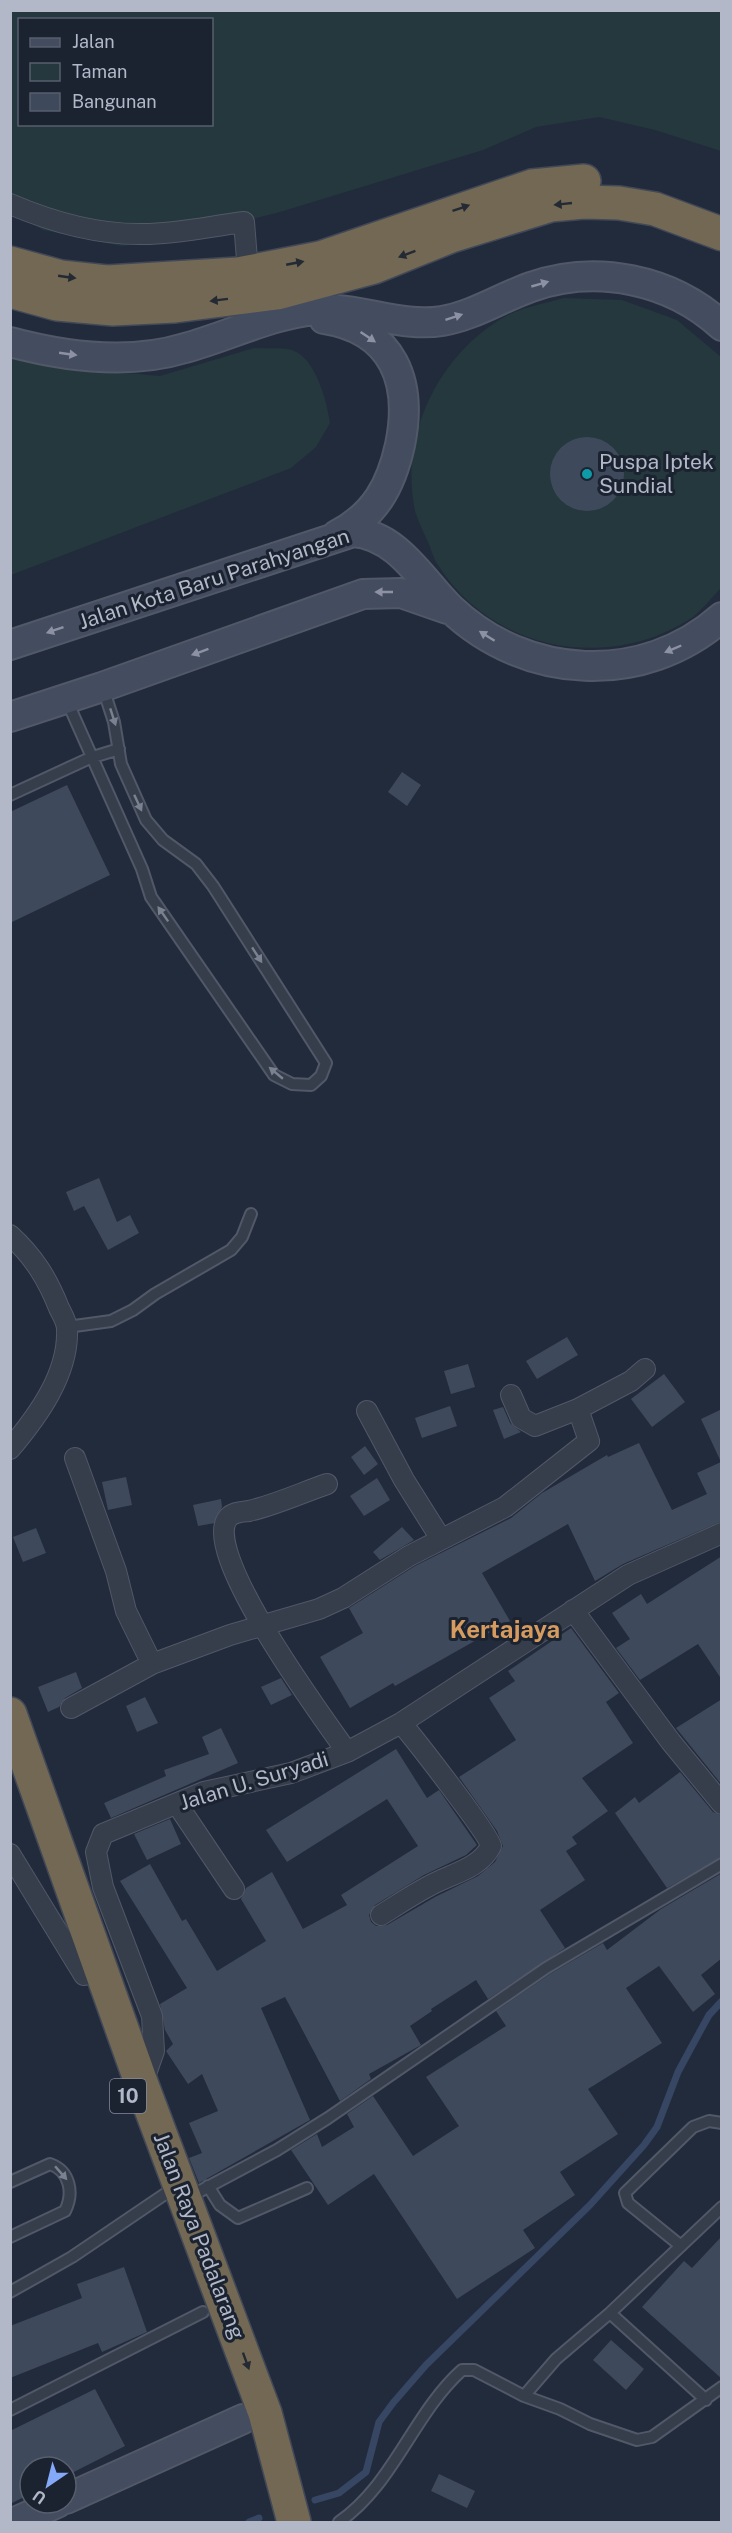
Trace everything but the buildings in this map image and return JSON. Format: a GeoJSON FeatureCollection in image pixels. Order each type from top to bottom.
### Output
{"type":"FeatureCollection","features":[{"type":"Feature","properties":{"kind":"highway"},"geometry":{"type":"LineString","coordinates":[[10,263],[61,277],[107,282],[248,272],[320,258],[532,186],[574,181],[615,182],[659,189],[699,200],[722,212]]}},
{"type":"Feature","properties":{"kind":"highway"},"geometry":{"type":"LineString","coordinates":[[10,291],[57,304],[113,309],[175,306],[277,293],[374,267],[451,236],[551,205],[584,202],[619,203],[655,209],[722,234]]}},
{"type":"Feature","properties":{"kind":"highway","name":"Jalan Raya Padalarang"},"geometry":{"type":"LineString","coordinates":[[10,1714],[142,2085],[186,2193],[265,2413],[294,2523]]}},
{"type":"Feature","properties":{"kind":"highway","name":"Jalan Raya Padalarang"},"geometry":{"type":"LineString","coordinates":[[10,1774],[84,1976],[186,2193],[203,2312],[243,2419],[288,2523]]}},
{"type":"Feature","properties":{"kind":"main road"},"geometry":{"type":"LineString","coordinates":[[10,342],[71,354],[138,357],[186,348],[297,313],[326,310],[431,322],[455,318],[556,280],[599,276],[624,279],[668,291],[691,303],[722,326]]}},
{"type":"Feature","properties":{"kind":"main road"},"geometry":{"type":"LineString","coordinates":[[252,326],[306,317],[342,324],[364,334],[382,348],[399,372],[404,388],[404,415],[390,482],[369,513],[355,525],[330,538]]}},
{"type":"Feature","properties":{"kind":"main road","name":"Jalan Kota Baru Parahyangan"},"geometry":{"type":"LineString","coordinates":[[10,645],[330,538],[357,532],[385,542],[459,616],[489,637],[524,654],[550,662],[589,668],[628,664],[691,641],[722,617]]}},
{"type":"Feature","properties":{"kind":"main road","name":"Jalan Kota Baru Parahyangan"},"geometry":{"type":"LineString","coordinates":[[10,717],[372,592],[412,595],[459,616]]}},
{"type":"Feature","properties":{"kind":"main road"},"geometry":{"type":"LineString","coordinates":[[78,2494],[243,2419]]}},
{"type":"Feature","properties":{"kind":"main road"},"geometry":{"type":"LineString","coordinates":[[15,2523],[32,2515]]}},
{"type":"Feature","properties":{"kind":"street"},"geometry":{"type":"LineString","coordinates":[[10,204],[47,220],[98,231],[144,234],[244,222],[248,272]]}},
{"type":"Feature","properties":{"kind":"street"},"geometry":{"type":"LineString","coordinates":[[10,1235],[43,1271],[67,1327],[63,1362],[57,1377],[37,1413],[10,1449]]}},
{"type":"Feature","properties":{"kind":"street"},"geometry":{"type":"LineString","coordinates":[[511,1395],[521,1418],[535,1426],[578,1409],[623,1386],[645,1369]]}},
{"type":"Feature","properties":{"kind":"street"},"geometry":{"type":"LineString","coordinates":[[71,1708],[152,1664],[261,1625],[319,1609],[441,1539],[505,1507],[588,1444],[590,1438],[578,1409]]}},
{"type":"Feature","properties":{"kind":"street"},"geometry":{"type":"LineString","coordinates":[[367,1411],[404,1480],[441,1539]]}},
{"type":"Feature","properties":{"kind":"street"},"geometry":{"type":"LineString","coordinates":[[75,1458],[116,1570],[126,1611],[152,1664]]}},
{"type":"Feature","properties":{"kind":"street"},"geometry":{"type":"LineString","coordinates":[[327,1484],[234,1514],[226,1521],[223,1528],[226,1548],[261,1625],[347,1752]]}},
{"type":"Feature","properties":{"kind":"street","name":"Jalan U. Suryadi"},"geometry":{"type":"LineString","coordinates":[[142,2085],[153,2051],[152,2016],[104,1887],[96,1852],[99,1839],[108,1831],[204,1792],[291,1773],[347,1752],[401,1723],[628,1575],[722,1533]]}},
{"type":"Feature","properties":{"kind":"street"},"geometry":{"type":"LineString","coordinates":[[573,1610],[671,1742],[722,1804]]}},
{"type":"Feature","properties":{"kind":"street"},"geometry":{"type":"LineString","coordinates":[[381,1915],[410,1896],[471,1866],[484,1856],[490,1846],[489,1838],[401,1723]]}},
{"type":"Feature","properties":{"kind":"street"},"geometry":{"type":"LineString","coordinates":[[177,1804],[234,1889]]}},
{"type":"Feature","properties":{"kind":"street"},"geometry":{"type":"LineString","coordinates":[[10,1854],[84,1976]]}},
{"type":"Feature","properties":{"kind":"lane"},"geometry":{"type":"LineString","coordinates":[[66,699],[90,758],[142,869],[151,897],[274,1075],[292,1084],[311,1085],[321,1076],[326,1063],[213,886],[196,864],[163,840],[146,820],[128,782],[118,748],[114,722],[102,687]]}},
{"type":"Feature","properties":{"kind":"lane"},"geometry":{"type":"LineString","coordinates":[[10,795],[90,758],[118,748]]}},
{"type":"Feature","properties":{"kind":"lane"},"geometry":{"type":"LineString","coordinates":[[67,1327],[111,1321],[134,1311],[155,1294],[231,1250],[242,1237],[251,1214]]}},
{"type":"Feature","properties":{"kind":"lane"},"geometry":{"type":"LineString","coordinates":[[10,2292],[186,2193],[277,2150],[328,2118],[546,1968],[722,1864]]}},
{"type":"Feature","properties":{"kind":"lane"},"geometry":{"type":"LineString","coordinates":[[681,2246],[627,2203],[625,2193],[693,2127],[709,2121],[722,2123]]}},
{"type":"Feature","properties":{"kind":"lane"},"geometry":{"type":"LineString","coordinates":[[10,2182],[50,2164],[57,2167],[68,2181],[71,2190],[65,2211],[10,2237]]}},
{"type":"Feature","properties":{"kind":"lane"},"geometry":{"type":"LineString","coordinates":[[186,2193],[220,2205],[238,2218],[308,2188]]}},
{"type":"Feature","properties":{"kind":"lane"},"geometry":{"type":"LineString","coordinates":[[524,2396],[556,2359],[610,2313],[722,2207]]}},
{"type":"Feature","properties":{"kind":"lane"},"geometry":{"type":"LineString","coordinates":[[10,2410],[203,2312]]}},
{"type":"Feature","properties":{"kind":"lane"},"geometry":{"type":"LineString","coordinates":[[610,2313],[706,2400]]}},
{"type":"Feature","properties":{"kind":"lane"},"geometry":{"type":"LineString","coordinates":[[339,2523],[358,2510],[434,2404],[462,2370],[474,2370],[524,2396],[560,2409],[590,2424],[644,2440],[722,2387]]}},
{"type":"Feature","properties":{"kind":"green space"},"geometry":{"type":"Polygon","coordinates":[[[11,11],[721,11],[721,151],[655,130],[599,117],[536,127],[483,150],[280,212],[166,240],[121,246],[43,230],[11,212],[11,11]]]}},
{"type":"Feature","properties":{"kind":"green space"},"geometry":{"type":"Polygon","coordinates":[[[564,298],[622,300],[677,320],[721,357],[721,588],[693,617],[660,634],[625,645],[590,648],[554,644],[520,634],[489,617],[461,594],[438,565],[415,511],[412,482],[413,453],[419,425],[444,373],[463,350],[484,331],[508,315],[528,307],[564,298]]]}},
{"type":"Feature","properties":{"kind":"green space"},"geometry":{"type":"Polygon","coordinates":[[[254,348],[292,350],[308,362],[314,371],[323,393],[330,423],[316,447],[291,468],[11,575],[10,351],[71,368],[160,376],[254,348]]]}},
{"type":"Feature","properties":{"kind":"waterway"},"geometry":{"type":"LineString","coordinates":[[315,2500],[339,2493],[366,2472],[379,2422],[393,2403],[426,2365],[590,2205],[644,2145],[657,2127],[678,2072],[692,2046],[709,2015],[722,2001]]}},
{"type":"Feature","properties":{"kind":"waterway"},"geometry":{"type":"LineString","coordinates":[[249,2522],[259,2518]]}},
{"type":"Feature","properties":{"kind":"place","name":"Puspa Iptek Sundial"},"geometry":{"type":"Point","coordinates":[587,474]}},
{"type":"Feature","properties":{"kind":"district","name":"Kertajaya"},"geometry":{"type":"Point","coordinates":[505,1630]}}]}
